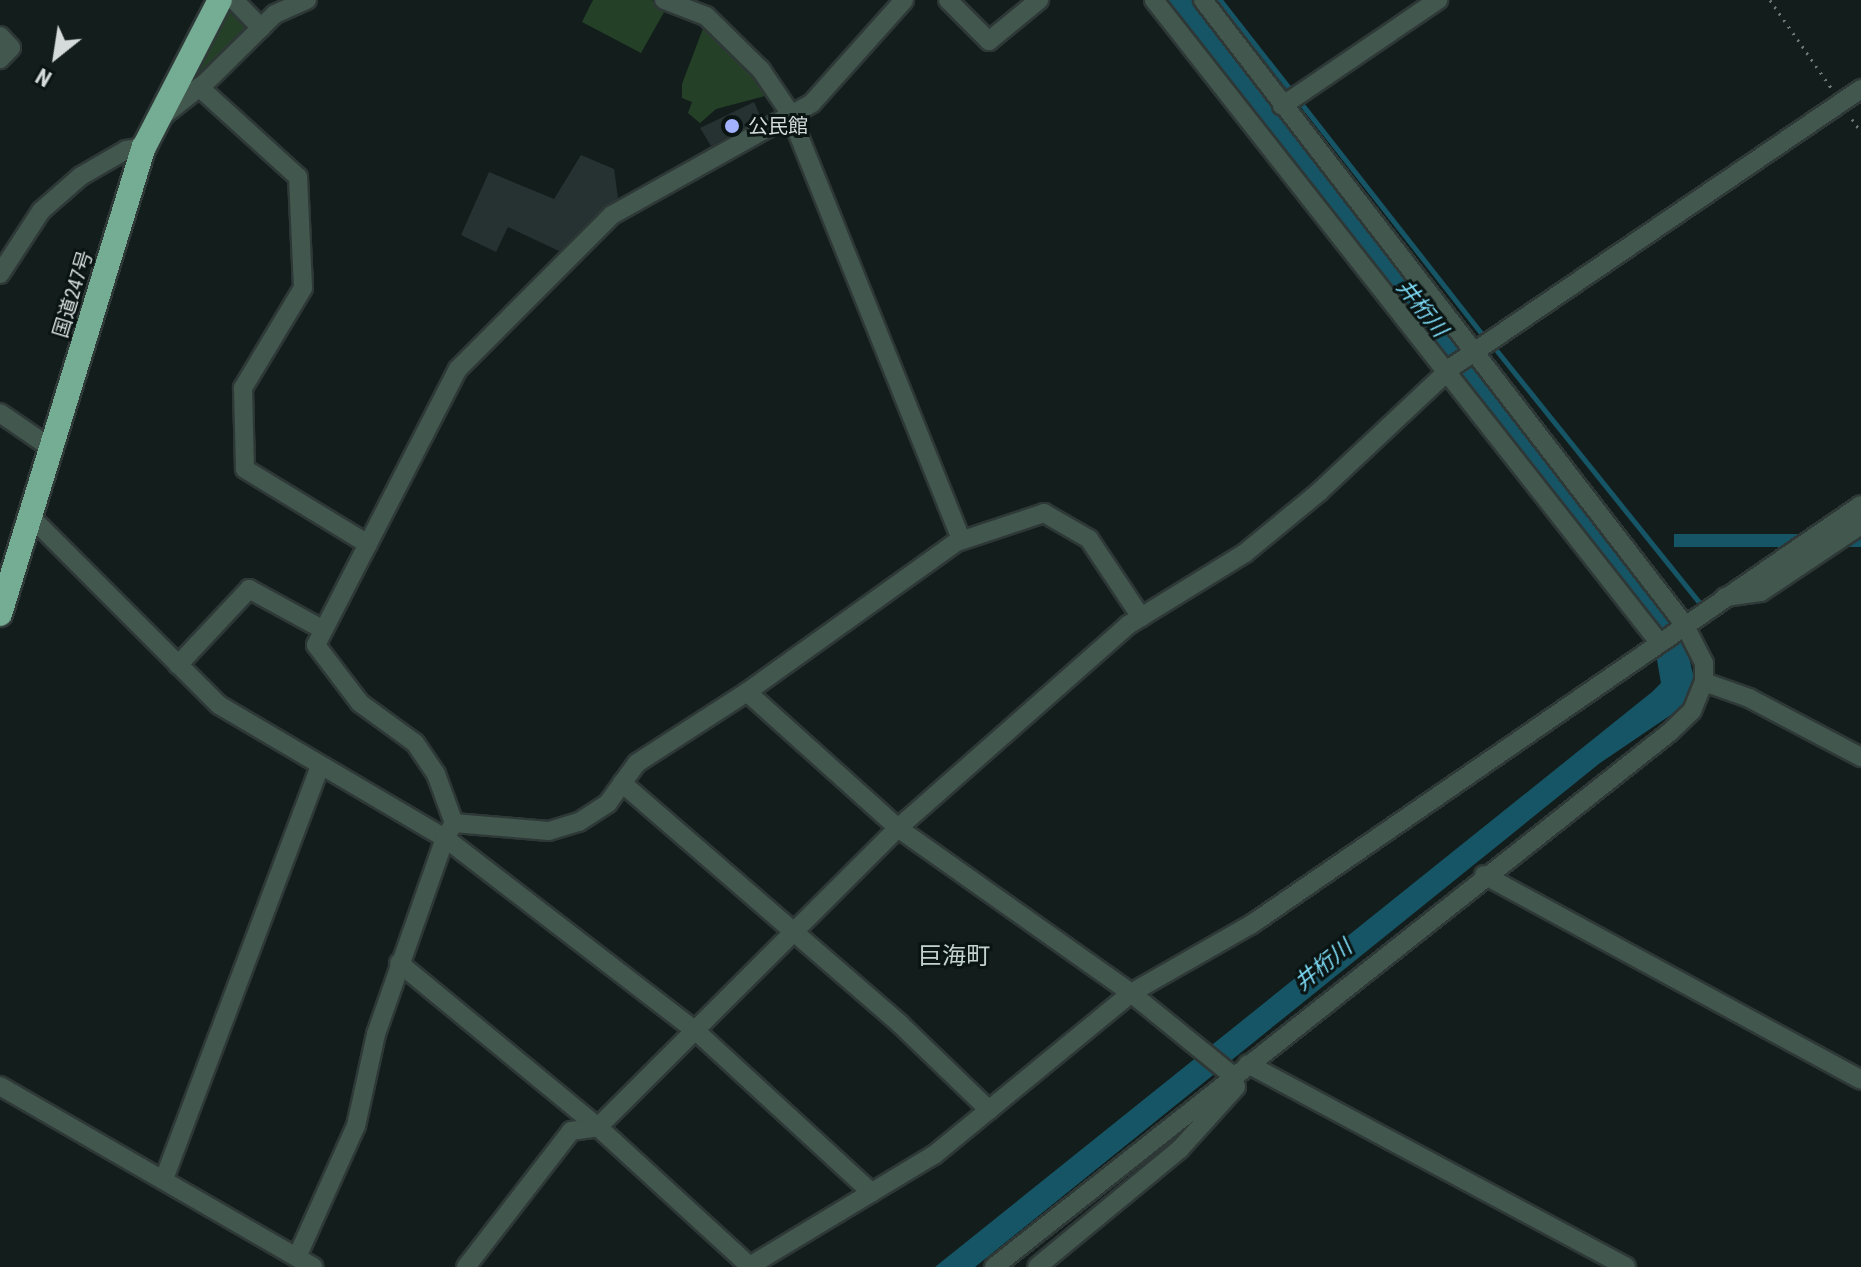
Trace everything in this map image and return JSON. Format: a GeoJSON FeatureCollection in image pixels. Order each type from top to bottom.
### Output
{"type":"FeatureCollection","features":[{"type":"Feature","properties":{"kind":"highway","name":"国道247号"},"geometry":{"type":"LineString","coordinates":[[0,614],[144,147],[220,0]]}},
{"type":"Feature","properties":{"kind":"street"},"geometry":{"type":"LineString","coordinates":[[234,0],[261,28]]}},
{"type":"Feature","properties":{"kind":"street"},"geometry":{"type":"LineString","coordinates":[[157,120],[199,87],[275,14],[307,0]]}},
{"type":"Feature","properties":{"kind":"street"},"geometry":{"type":"LineString","coordinates":[[450,830],[549,831],[579,822],[608,803],[637,763],[747,692],[961,539],[790,113],[761,70],[706,16],[664,0]]}},
{"type":"Feature","properties":{"kind":"street"},"geometry":{"type":"LineString","coordinates":[[0,1086],[305,1262],[356,1126],[376,1034],[399,963],[450,830],[436,774],[415,743],[360,703],[316,645],[458,369],[612,215],[812,103],[904,0]]}},
{"type":"Feature","properties":{"kind":"street"},"geometry":{"type":"LineString","coordinates":[[948,0],[989,41],[1039,0]]}},
{"type":"Feature","properties":{"kind":"street"},"geometry":{"type":"LineString","coordinates":[[1154,0],[1449,369],[1658,641]]}},
{"type":"Feature","properties":{"kind":"street"},"geometry":{"type":"LineString","coordinates":[[994,1267],[1234,1070],[1670,732],[1692,711],[1704,682],[1704,663],[1684,624],[1203,0]]}},
{"type":"Feature","properties":{"kind":"street"},"geometry":{"type":"LineString","coordinates":[[1282,106],[1438,0]]}},
{"type":"Feature","properties":{"kind":"street"},"geometry":{"type":"LineString","coordinates":[[0,36],[11,48],[0,59]]}},
{"type":"Feature","properties":{"kind":"street"},"geometry":{"type":"LineString","coordinates":[[199,87],[298,177],[303,288],[243,388],[245,469],[368,544]]}},
{"type":"Feature","properties":{"kind":"street"},"geometry":{"type":"LineString","coordinates":[[466,1267],[571,1131],[598,1127],[898,828],[1141,617],[1245,553],[1319,492],[1449,369],[1861,89]]}},
{"type":"Feature","properties":{"kind":"street"},"geometry":{"type":"LineString","coordinates":[[0,274],[41,211],[81,176],[126,150],[144,147]]}},
{"type":"Feature","properties":{"kind":"street"},"geometry":{"type":"LineString","coordinates":[[0,413],[51,448]]}},
{"type":"Feature","properties":{"kind":"street"},"geometry":{"type":"LineString","coordinates":[[399,963],[598,1127],[749,1267],[934,1155],[1131,993],[1252,924],[1658,641],[1861,505]]}},
{"type":"Feature","properties":{"kind":"street"},"geometry":{"type":"LineString","coordinates":[[957,542],[1044,513],[1089,539],[1141,617]]}},
{"type":"Feature","properties":{"kind":"street"},"geometry":{"type":"LineString","coordinates":[[30,516],[219,705],[320,767],[450,830],[696,1031],[872,1193]]}},
{"type":"Feature","properties":{"kind":"street"},"geometry":{"type":"LineString","coordinates":[[1723,597],[1761,592],[1861,525]]}},
{"type":"Feature","properties":{"kind":"street"},"geometry":{"type":"LineString","coordinates":[[178,665],[249,589],[324,630]]}},
{"type":"Feature","properties":{"kind":"street"},"geometry":{"type":"LineString","coordinates":[[1704,682],[1749,698],[1861,757]]}},
{"type":"Feature","properties":{"kind":"street"},"geometry":{"type":"LineString","coordinates":[[747,692],[898,828],[1131,993],[1185,1040],[1234,1070],[1626,1267]]}},
{"type":"Feature","properties":{"kind":"street"},"geometry":{"type":"LineString","coordinates":[[164,1179],[320,767]]}},
{"type":"Feature","properties":{"kind":"street"},"geometry":{"type":"LineString","coordinates":[[622,783],[795,932],[989,1110]]}},
{"type":"Feature","properties":{"kind":"street"},"geometry":{"type":"LineString","coordinates":[[1484,875],[1861,1080]]}},
{"type":"Feature","properties":{"kind":"street"},"geometry":{"type":"LineString","coordinates":[[1037,1267],[1180,1149],[1236,1087],[1234,1070]]}},
{"type":"Feature","properties":{"kind":"path"},"geometry":{"type":"LineString","coordinates":[[1770,0],[1841,103]]}},
{"type":"Feature","properties":{"kind":"green space"},"geometry":{"type":"Polygon","coordinates":[[[593,0],[651,0],[668,5],[641,53],[582,22],[593,0]]]}},
{"type":"Feature","properties":{"kind":"green space"},"geometry":{"type":"Polygon","coordinates":[[[228,10],[251,27],[192,83],[228,10]]]}},
{"type":"Feature","properties":{"kind":"green space"},"geometry":{"type":"Polygon","coordinates":[[[704,26],[742,60],[765,96],[716,109],[700,123],[688,113],[692,102],[682,98],[682,84],[704,26]]]}},
{"type":"Feature","properties":{"kind":"water","name":"井桁川"},"geometry":{"type":"Polygon","coordinates":[[[1168,0],[1198,0],[1669,615],[1669,630],[1655,632],[1633,592],[1168,0]]]}},
{"type":"Feature","properties":{"kind":"water"},"geometry":{"type":"Polygon","coordinates":[[[1674,534],[1861,534],[1861,547],[1674,547],[1674,534]]]}},
{"type":"Feature","properties":{"kind":"water","name":"井桁川"},"geometry":{"type":"Polygon","coordinates":[[[1685,640],[1696,687],[1684,706],[1600,763],[975,1267],[935,1267],[1652,692],[1661,683],[1657,660],[1643,656],[1685,640]]]}},
{"type":"Feature","properties":{"kind":"building","name":"公民館"},"geometry":{"type":"Polygon","coordinates":[[[754,102],[761,118],[711,146],[700,128],[754,102]]]}},
{"type":"Feature","properties":{"kind":"building"},"geometry":{"type":"Polygon","coordinates":[[[581,155],[614,169],[618,198],[559,251],[508,227],[496,252],[461,235],[489,172],[554,199],[581,155]]]}},
{"type":"Feature","properties":{"kind":"waterway"},"geometry":{"type":"LineString","coordinates":[[1220,0],[1486,339]]}},
{"type":"Feature","properties":{"kind":"waterway"},"geometry":{"type":"LineString","coordinates":[[1493,346],[1699,602]]}},
{"type":"Feature","properties":{"kind":"place","name":"公民館"},"geometry":{"type":"Point","coordinates":[732,126]}},
{"type":"Feature","properties":{"kind":"district","name":"巨海町"},"geometry":{"type":"Point","coordinates":[954,957]}}]}
